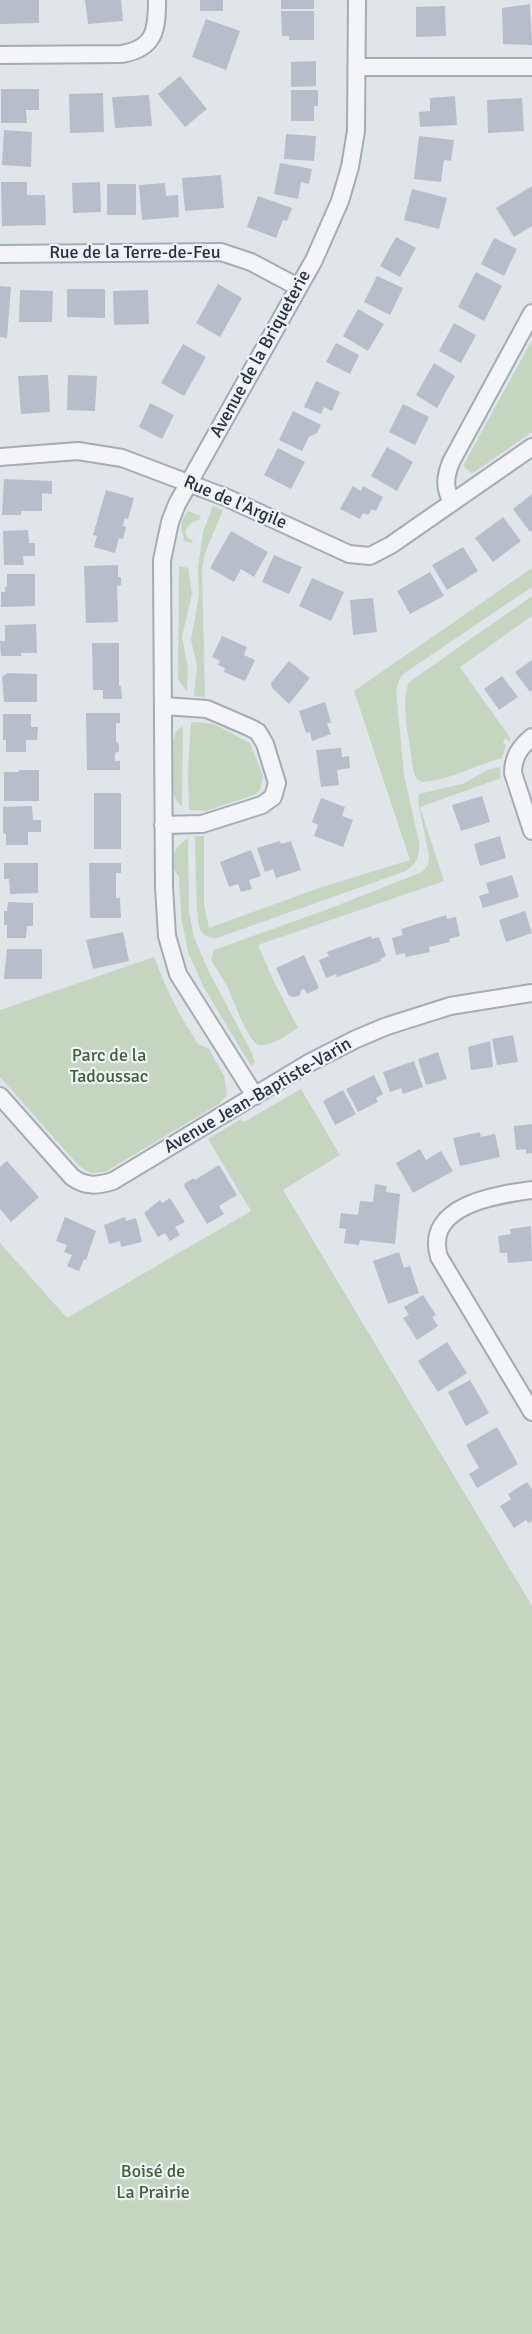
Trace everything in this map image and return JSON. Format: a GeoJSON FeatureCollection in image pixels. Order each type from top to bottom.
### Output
{"type":"FeatureCollection","features":[{"type":"Feature","properties":{"kind":"street"},"geometry":{"type":"LineString","coordinates":[[0,55],[134,52],[151,39],[155,30],[157,0]]}},
{"type":"Feature","properties":{"kind":"street","name":"Avenue de la Briqueterie"},"geometry":{"type":"LineString","coordinates":[[255,1096],[185,987],[173,961],[165,915],[164,547],[173,514],[323,240],[346,183],[356,131],[357,0]]}},
{"type":"Feature","properties":{"kind":"street"},"geometry":{"type":"LineString","coordinates":[[358,67],[532,67]]}},
{"type":"Feature","properties":{"kind":"street","name":"Rue de la Terre-de-Feu"},"geometry":{"type":"LineString","coordinates":[[0,254],[221,252],[251,262],[298,287]]}},
{"type":"Feature","properties":{"kind":"street"},"geometry":{"type":"LineString","coordinates":[[452,502],[445,482],[451,462],[532,313]]}},
{"type":"Feature","properties":{"kind":"street","name":"Rue de l'Argile"},"geometry":{"type":"LineString","coordinates":[[0,457],[92,452],[122,458],[190,483],[350,554],[370,556],[380,552],[532,447]]}},
{"type":"Feature","properties":{"kind":"street"},"geometry":{"type":"LineString","coordinates":[[164,706],[207,709],[258,732],[265,744],[277,783],[273,797],[262,805],[209,823],[164,825]]}},
{"type":"Feature","properties":{"kind":"street"},"geometry":{"type":"LineString","coordinates":[[532,737],[519,750],[513,763],[515,780],[532,831]]}},
{"type":"Feature","properties":{"kind":"street","name":"Avenue Jean-Baptiste-Varin"},"geometry":{"type":"LineString","coordinates":[[0,1096],[72,1177],[86,1185],[95,1186],[113,1181],[324,1055],[387,1026],[450,1006],[532,993]]}},
{"type":"Feature","properties":{"kind":"street"},"geometry":{"type":"LineString","coordinates":[[531,1409],[440,1257],[437,1240],[438,1231],[446,1218],[460,1209],[489,1199],[532,1190]]}},
{"type":"Feature","properties":{"kind":"green space"},"geometry":{"type":"Polygon","coordinates":[[[532,340],[532,432],[472,473],[465,468],[464,464],[532,340]]]}},
{"type":"Feature","properties":{"kind":"green space"},"geometry":{"type":"Polygon","coordinates":[[[213,506],[223,510],[205,553],[202,569],[205,697],[194,696],[197,665],[191,640],[199,595],[198,568],[203,532],[213,506]]]}},
{"type":"Feature","properties":{"kind":"green space"},"geometry":{"type":"Polygon","coordinates":[[[188,511],[201,516],[186,529],[186,535],[193,541],[192,543],[183,540],[183,518],[188,511]]]}},
{"type":"Feature","properties":{"kind":"green space"},"geometry":{"type":"Polygon","coordinates":[[[179,566],[188,568],[192,594],[182,637],[188,668],[187,691],[178,677],[179,566]]]}},
{"type":"Feature","properties":{"kind":"green space"},"geometry":{"type":"Polygon","coordinates":[[[532,568],[532,587],[403,674],[399,680],[396,690],[404,775],[419,842],[417,859],[413,865],[406,871],[217,938],[210,938],[204,934],[199,925],[198,915],[195,836],[204,836],[204,904],[209,928],[319,888],[410,860],[354,691],[532,568]]]}},
{"type":"Feature","properties":{"kind":"green space"},"geometry":{"type":"Polygon","coordinates":[[[532,596],[532,616],[460,667],[511,739],[509,741],[505,738],[503,743],[506,745],[502,758],[433,781],[422,782],[416,778],[413,770],[406,725],[405,701],[409,682],[532,596]]]}},
{"type":"Feature","properties":{"kind":"green space"},"geometry":{"type":"Polygon","coordinates":[[[191,723],[214,724],[250,743],[263,776],[260,790],[254,795],[206,811],[189,810],[188,771],[191,723]]]}},
{"type":"Feature","properties":{"kind":"green space"},"geometry":{"type":"Polygon","coordinates":[[[182,726],[182,807],[172,790],[172,748],[175,733],[182,726]]]}},
{"type":"Feature","properties":{"kind":"green space"},"geometry":{"type":"Polygon","coordinates":[[[500,767],[501,778],[420,807],[444,881],[258,945],[298,1028],[269,1044],[259,1045],[255,1042],[245,1028],[226,984],[211,960],[214,950],[422,872],[428,865],[429,856],[418,801],[419,794],[462,784],[490,769],[500,767]]]}},
{"type":"Feature","properties":{"kind":"green space"},"geometry":{"type":"Polygon","coordinates":[[[188,838],[189,912],[194,937],[208,970],[252,1053],[255,1062],[251,1066],[203,986],[188,952],[181,916],[179,877],[172,862],[176,848],[188,838]]]}},
{"type":"Feature","properties":{"kind":"green space","name":"Parc de la Tadoussac"},"geometry":{"type":"Polygon","coordinates":[[[154,957],[179,1013],[198,1044],[209,1049],[224,1076],[227,1095],[219,1104],[105,1172],[90,1173],[78,1165],[0,1077],[0,1010],[154,957]]]}},
{"type":"Feature","properties":{"kind":"green space","name":"Boisé de La Prairie"},"geometry":{"type":"Polygon","coordinates":[[[301,1089],[340,1155],[283,1190],[532,1606],[532,2334],[0,2334],[0,1243],[67,1318],[251,1211],[208,1139],[241,1119],[244,1122],[301,1089]]]}},
{"type":"Feature","properties":{"kind":"building"},"geometry":{"type":"Polygon","coordinates":[[[0,0],[39,0],[39,23],[0,24],[0,0]]]}},
{"type":"Feature","properties":{"kind":"building"},"geometry":{"type":"Polygon","coordinates":[[[85,0],[121,0],[123,21],[88,24],[85,0]]]}},
{"type":"Feature","properties":{"kind":"building"},"geometry":{"type":"Polygon","coordinates":[[[200,0],[223,0],[223,11],[200,11],[200,0]]]}},
{"type":"Feature","properties":{"kind":"building"},"geometry":{"type":"Polygon","coordinates":[[[281,0],[314,0],[314,9],[281,9],[281,0]]]}},
{"type":"Feature","properties":{"kind":"building"},"geometry":{"type":"Polygon","coordinates":[[[530,4],[532,45],[503,44],[502,8],[530,4]]]}},
{"type":"Feature","properties":{"kind":"building"},"geometry":{"type":"Polygon","coordinates":[[[445,6],[446,36],[416,37],[416,7],[445,6]]]}},
{"type":"Feature","properties":{"kind":"building"},"geometry":{"type":"Polygon","coordinates":[[[281,11],[314,11],[314,40],[289,40],[289,36],[282,36],[281,11]]]}},
{"type":"Feature","properties":{"kind":"building"},"geometry":{"type":"Polygon","coordinates":[[[206,19],[240,31],[226,70],[192,57],[206,19]]]}},
{"type":"Feature","properties":{"kind":"building"},"geometry":{"type":"Polygon","coordinates":[[[316,61],[316,86],[291,87],[291,62],[316,61]]]}},
{"type":"Feature","properties":{"kind":"building"},"geometry":{"type":"Polygon","coordinates":[[[180,76],[207,109],[185,127],[158,94],[180,76]]]}},
{"type":"Feature","properties":{"kind":"building"},"geometry":{"type":"Polygon","coordinates":[[[1,89],[39,89],[39,110],[26,110],[27,123],[1,123],[1,89]]]}},
{"type":"Feature","properties":{"kind":"building"},"geometry":{"type":"Polygon","coordinates":[[[291,90],[318,90],[318,106],[314,106],[314,121],[291,121],[291,90]]]}},
{"type":"Feature","properties":{"kind":"building"},"geometry":{"type":"Polygon","coordinates":[[[103,93],[104,132],[70,133],[69,94],[103,93]]]}},
{"type":"Feature","properties":{"kind":"building"},"geometry":{"type":"Polygon","coordinates":[[[149,95],[152,126],[115,128],[112,97],[149,95]]]}},
{"type":"Feature","properties":{"kind":"building"},"geometry":{"type":"Polygon","coordinates":[[[455,96],[457,125],[420,127],[419,112],[430,111],[430,98],[455,96]]]}},
{"type":"Feature","properties":{"kind":"building"},"geometry":{"type":"Polygon","coordinates":[[[522,98],[524,131],[488,133],[487,100],[522,98]]]}},
{"type":"Feature","properties":{"kind":"building"},"geometry":{"type":"Polygon","coordinates":[[[4,130],[32,132],[31,167],[2,165],[4,130]]]}},
{"type":"Feature","properties":{"kind":"building"},"geometry":{"type":"Polygon","coordinates":[[[286,134],[316,136],[314,161],[284,159],[286,134]]]}},
{"type":"Feature","properties":{"kind":"building"},"geometry":{"type":"Polygon","coordinates":[[[419,136],[454,140],[451,161],[444,160],[441,182],[414,179],[419,136]]]}},
{"type":"Feature","properties":{"kind":"building"},"geometry":{"type":"Polygon","coordinates":[[[280,163],[312,169],[309,184],[301,182],[298,199],[274,194],[280,163]]]}},
{"type":"Feature","properties":{"kind":"building"},"geometry":{"type":"Polygon","coordinates":[[[221,175],[224,208],[185,211],[182,178],[221,175]]]}},
{"type":"Feature","properties":{"kind":"building"},"geometry":{"type":"Polygon","coordinates":[[[1,182],[27,182],[27,195],[45,195],[46,225],[2,226],[1,182]]]}},
{"type":"Feature","properties":{"kind":"building"},"geometry":{"type":"Polygon","coordinates":[[[100,182],[101,212],[73,213],[72,183],[100,182]]]}},
{"type":"Feature","properties":{"kind":"building"},"geometry":{"type":"Polygon","coordinates":[[[165,183],[166,196],[178,195],[179,217],[142,220],[139,185],[165,183]]]}},
{"type":"Feature","properties":{"kind":"building"},"geometry":{"type":"Polygon","coordinates":[[[107,184],[136,184],[136,215],[107,215],[107,184]]]}},
{"type":"Feature","properties":{"kind":"building"},"geometry":{"type":"Polygon","coordinates":[[[532,186],[532,226],[514,237],[496,208],[532,186]]]}},
{"type":"Feature","properties":{"kind":"building"},"geometry":{"type":"Polygon","coordinates":[[[412,189],[447,198],[439,229],[404,220],[412,189]]]}},
{"type":"Feature","properties":{"kind":"building"},"geometry":{"type":"Polygon","coordinates":[[[258,196],[292,208],[287,221],[283,220],[276,238],[247,227],[258,196]]]}},
{"type":"Feature","properties":{"kind":"building"},"geometry":{"type":"Polygon","coordinates":[[[396,237],[416,248],[400,277],[380,266],[396,237]]]}},
{"type":"Feature","properties":{"kind":"building"},"geometry":{"type":"Polygon","coordinates":[[[494,238],[517,249],[504,276],[481,264],[494,238]]]}},
{"type":"Feature","properties":{"kind":"building"},"geometry":{"type":"Polygon","coordinates":[[[476,272],[502,286],[484,321],[458,307],[476,272]]]}},
{"type":"Feature","properties":{"kind":"building"},"geometry":{"type":"Polygon","coordinates":[[[377,276],[403,288],[390,315],[364,302],[377,276]]]}},
{"type":"Feature","properties":{"kind":"building"},"geometry":{"type":"Polygon","coordinates":[[[218,284],[242,298],[220,337],[196,323],[218,284]]]}},
{"type":"Feature","properties":{"kind":"building"},"geometry":{"type":"Polygon","coordinates":[[[0,286],[11,287],[7,338],[0,337],[0,286]]]}},
{"type":"Feature","properties":{"kind":"building"},"geometry":{"type":"Polygon","coordinates":[[[67,289],[105,289],[105,318],[67,317],[67,289]]]}},
{"type":"Feature","properties":{"kind":"building"},"geometry":{"type":"Polygon","coordinates":[[[20,290],[53,291],[52,322],[19,322],[20,290]]]}},
{"type":"Feature","properties":{"kind":"building"},"geometry":{"type":"Polygon","coordinates":[[[148,290],[149,324],[114,325],[113,291],[148,290]]]}},
{"type":"Feature","properties":{"kind":"building"},"geometry":{"type":"Polygon","coordinates":[[[358,309],[384,324],[368,351],[343,336],[358,309]]]}},
{"type":"Feature","properties":{"kind":"building"},"geometry":{"type":"Polygon","coordinates":[[[454,323],[476,335],[461,363],[439,351],[454,323]]]}},
{"type":"Feature","properties":{"kind":"building"},"geometry":{"type":"Polygon","coordinates":[[[336,343],[359,355],[350,374],[326,362],[336,343]]]}},
{"type":"Feature","properties":{"kind":"building"},"geometry":{"type":"Polygon","coordinates":[[[183,344],[206,357],[184,396],[161,383],[183,344]]]}},
{"type":"Feature","properties":{"kind":"building"},"geometry":{"type":"Polygon","coordinates":[[[434,363],[455,376],[437,408],[416,395],[434,363]]]}},
{"type":"Feature","properties":{"kind":"building"},"geometry":{"type":"Polygon","coordinates":[[[48,375],[50,412],[21,414],[18,376],[48,375]]]}},
{"type":"Feature","properties":{"kind":"building"},"geometry":{"type":"Polygon","coordinates":[[[68,375],[97,376],[95,411],[67,410],[68,375]]]}},
{"type":"Feature","properties":{"kind":"building"},"geometry":{"type":"Polygon","coordinates":[[[316,381],[340,392],[332,411],[324,407],[321,414],[304,407],[316,381]]]}},
{"type":"Feature","properties":{"kind":"building"},"geometry":{"type":"Polygon","coordinates":[[[150,403],[174,415],[162,439],[139,427],[150,403]]]}},
{"type":"Feature","properties":{"kind":"building"},"geometry":{"type":"Polygon","coordinates":[[[403,404],[429,417],[415,445],[389,432],[403,404]]]}},
{"type":"Feature","properties":{"kind":"building"},"geometry":{"type":"Polygon","coordinates":[[[293,411],[321,425],[317,433],[309,437],[302,451],[279,440],[293,411]]]}},
{"type":"Feature","properties":{"kind":"building"},"geometry":{"type":"Polygon","coordinates":[[[387,447],[413,462],[397,491],[371,476],[387,447]]]}},
{"type":"Feature","properties":{"kind":"building"},"geometry":{"type":"Polygon","coordinates":[[[278,448],[305,462],[291,489],[264,475],[278,448]]]}},
{"type":"Feature","properties":{"kind":"building"},"geometry":{"type":"Polygon","coordinates":[[[4,479],[52,481],[52,494],[42,493],[42,511],[21,511],[21,515],[2,515],[4,479]]]}},
{"type":"Feature","properties":{"kind":"building"},"geometry":{"type":"Polygon","coordinates":[[[353,486],[361,491],[363,486],[383,497],[376,511],[372,509],[368,515],[363,513],[360,519],[340,509],[353,486]]]}},
{"type":"Feature","properties":{"kind":"building"},"geometry":{"type":"Polygon","coordinates":[[[106,490],[134,498],[128,519],[125,518],[123,526],[126,527],[123,539],[119,538],[115,553],[94,547],[97,536],[93,535],[106,490]]]}},
{"type":"Feature","properties":{"kind":"building"},"geometry":{"type":"Polygon","coordinates":[[[532,494],[532,531],[530,532],[513,509],[532,494]]]}},
{"type":"Feature","properties":{"kind":"building"},"geometry":{"type":"Polygon","coordinates":[[[503,517],[521,541],[493,562],[475,538],[503,517]]]}},
{"type":"Feature","properties":{"kind":"building"},"geometry":{"type":"Polygon","coordinates":[[[28,530],[29,543],[35,543],[35,556],[23,556],[24,565],[4,565],[3,531],[28,530]]]}},
{"type":"Feature","properties":{"kind":"building"},"geometry":{"type":"Polygon","coordinates":[[[231,531],[268,552],[254,577],[241,569],[234,582],[210,568],[231,531]]]}},
{"type":"Feature","properties":{"kind":"building"},"geometry":{"type":"Polygon","coordinates":[[[463,547],[478,571],[447,590],[432,565],[463,547]]]}},
{"type":"Feature","properties":{"kind":"building"},"geometry":{"type":"Polygon","coordinates":[[[274,555],[302,567],[289,594],[262,582],[274,555]]]}},
{"type":"Feature","properties":{"kind":"building"},"geometry":{"type":"Polygon","coordinates":[[[118,565],[121,585],[117,586],[118,622],[86,623],[84,566],[118,565]]]}},
{"type":"Feature","properties":{"kind":"building"},"geometry":{"type":"Polygon","coordinates":[[[430,572],[444,596],[410,614],[397,591],[430,572]]]}},
{"type":"Feature","properties":{"kind":"building"},"geometry":{"type":"Polygon","coordinates":[[[7,574],[35,574],[35,606],[1,607],[1,592],[5,592],[5,587],[7,587],[7,574]]]}},
{"type":"Feature","properties":{"kind":"building"},"geometry":{"type":"Polygon","coordinates":[[[312,578],[344,592],[331,621],[299,606],[312,578]]]}},
{"type":"Feature","properties":{"kind":"building"},"geometry":{"type":"Polygon","coordinates":[[[373,598],[377,632],[353,635],[350,600],[373,598]]]}},
{"type":"Feature","properties":{"kind":"building"},"geometry":{"type":"Polygon","coordinates":[[[36,624],[37,653],[1,656],[0,641],[5,641],[5,625],[36,624]]]}},
{"type":"Feature","properties":{"kind":"building"},"geometry":{"type":"Polygon","coordinates":[[[222,636],[247,647],[244,655],[255,660],[245,681],[224,672],[225,668],[218,665],[220,661],[212,657],[222,636]]]}},
{"type":"Feature","properties":{"kind":"building"},"geometry":{"type":"Polygon","coordinates":[[[92,643],[119,643],[119,686],[121,686],[122,699],[103,699],[103,690],[93,690],[92,643]]]}},
{"type":"Feature","properties":{"kind":"building"},"geometry":{"type":"Polygon","coordinates":[[[532,660],[532,690],[530,692],[515,672],[532,660]]]}},
{"type":"Feature","properties":{"kind":"building"},"geometry":{"type":"Polygon","coordinates":[[[289,661],[310,678],[289,704],[272,688],[271,683],[289,661]]]}},
{"type":"Feature","properties":{"kind":"building"},"geometry":{"type":"Polygon","coordinates":[[[7,673],[37,674],[37,702],[4,702],[2,677],[7,673]]]}},
{"type":"Feature","properties":{"kind":"building"},"geometry":{"type":"Polygon","coordinates":[[[502,676],[518,697],[499,710],[484,689],[502,676]]]}},
{"type":"Feature","properties":{"kind":"building"},"geometry":{"type":"Polygon","coordinates":[[[325,702],[331,722],[327,724],[331,734],[312,741],[310,732],[306,733],[299,711],[325,702]]]}},
{"type":"Feature","properties":{"kind":"building"},"geometry":{"type":"Polygon","coordinates":[[[86,713],[120,713],[120,723],[116,723],[116,741],[119,751],[115,753],[115,761],[120,761],[120,770],[87,770],[86,713]]]}},
{"type":"Feature","properties":{"kind":"building"},"geometry":{"type":"Polygon","coordinates":[[[3,714],[31,714],[31,727],[38,727],[37,740],[26,740],[26,752],[6,752],[6,740],[3,740],[3,714]]]}},
{"type":"Feature","properties":{"kind":"building"},"geometry":{"type":"Polygon","coordinates":[[[341,748],[342,757],[349,756],[350,768],[337,770],[339,785],[321,787],[316,750],[341,748]]]}},
{"type":"Feature","properties":{"kind":"building"},"geometry":{"type":"Polygon","coordinates":[[[19,770],[39,770],[39,801],[4,801],[4,772],[19,772],[19,770]]]}},
{"type":"Feature","properties":{"kind":"building"},"geometry":{"type":"Polygon","coordinates":[[[94,793],[121,793],[121,849],[94,849],[94,793]]]}},
{"type":"Feature","properties":{"kind":"building"},"geometry":{"type":"Polygon","coordinates":[[[482,796],[490,822],[461,831],[452,805],[482,796]]]}},
{"type":"Feature","properties":{"kind":"building"},"geometry":{"type":"Polygon","coordinates":[[[321,798],[345,807],[342,816],[353,820],[343,847],[314,836],[318,825],[312,822],[321,798]]]}},
{"type":"Feature","properties":{"kind":"building"},"geometry":{"type":"Polygon","coordinates":[[[32,806],[33,820],[41,820],[41,832],[28,832],[28,845],[6,845],[6,834],[3,833],[3,807],[32,806]]]}},
{"type":"Feature","properties":{"kind":"building"},"geometry":{"type":"Polygon","coordinates":[[[500,836],[506,858],[480,866],[474,844],[500,836]]]}},
{"type":"Feature","properties":{"kind":"building"},"geometry":{"type":"Polygon","coordinates":[[[280,841],[281,844],[291,841],[301,870],[276,878],[273,869],[265,872],[257,848],[280,841]]]}},
{"type":"Feature","properties":{"kind":"building"},"geometry":{"type":"Polygon","coordinates":[[[251,850],[261,876],[249,880],[252,889],[241,892],[238,884],[229,887],[220,862],[251,850]]]}},
{"type":"Feature","properties":{"kind":"building"},"geometry":{"type":"Polygon","coordinates":[[[4,863],[38,863],[38,893],[10,894],[9,879],[4,879],[4,863]]]}},
{"type":"Feature","properties":{"kind":"building"},"geometry":{"type":"Polygon","coordinates":[[[89,863],[121,863],[121,873],[116,873],[116,898],[120,898],[121,918],[90,918],[89,863]]]}},
{"type":"Feature","properties":{"kind":"building"},"geometry":{"type":"Polygon","coordinates":[[[512,875],[519,897],[483,908],[479,896],[489,893],[486,883],[512,875]]]}},
{"type":"Feature","properties":{"kind":"building"},"geometry":{"type":"Polygon","coordinates":[[[8,902],[33,903],[33,926],[27,926],[26,938],[7,938],[4,911],[7,911],[8,902]]]}},
{"type":"Feature","properties":{"kind":"building"},"geometry":{"type":"Polygon","coordinates":[[[525,911],[532,933],[506,942],[499,920],[525,911]]]}},
{"type":"Feature","properties":{"kind":"building"},"geometry":{"type":"Polygon","coordinates":[[[446,915],[447,919],[456,917],[460,936],[449,939],[450,942],[429,947],[430,952],[406,957],[405,953],[396,955],[392,938],[403,935],[401,929],[446,915]]]}},
{"type":"Feature","properties":{"kind":"building"},"geometry":{"type":"Polygon","coordinates":[[[123,932],[129,961],[93,969],[86,940],[123,932]]]}},
{"type":"Feature","properties":{"kind":"building"},"geometry":{"type":"Polygon","coordinates":[[[371,936],[372,939],[379,937],[386,956],[380,959],[381,961],[337,977],[336,974],[326,978],[319,960],[329,956],[327,952],[371,936]]]}},
{"type":"Feature","properties":{"kind":"building"},"geometry":{"type":"Polygon","coordinates":[[[7,949],[42,949],[42,979],[4,979],[7,949]]]}},
{"type":"Feature","properties":{"kind":"building"},"geometry":{"type":"Polygon","coordinates":[[[304,955],[319,988],[307,994],[304,989],[301,990],[300,995],[289,996],[276,968],[304,955]]]}},
{"type":"Feature","properties":{"kind":"building"},"geometry":{"type":"Polygon","coordinates":[[[513,1035],[518,1062],[497,1065],[492,1039],[513,1035]]]}},
{"type":"Feature","properties":{"kind":"building"},"geometry":{"type":"Polygon","coordinates":[[[490,1041],[493,1067],[471,1070],[468,1047],[490,1041]]]}},
{"type":"Feature","properties":{"kind":"building"},"geometry":{"type":"Polygon","coordinates":[[[438,1052],[447,1079],[426,1085],[418,1059],[438,1052]]]}},
{"type":"Feature","properties":{"kind":"building"},"geometry":{"type":"Polygon","coordinates":[[[414,1061],[423,1087],[403,1094],[401,1088],[390,1092],[383,1072],[414,1061]]]}},
{"type":"Feature","properties":{"kind":"building"},"geometry":{"type":"Polygon","coordinates":[[[374,1075],[383,1094],[376,1098],[378,1102],[358,1112],[346,1089],[374,1075]]]}},
{"type":"Feature","properties":{"kind":"building"},"geometry":{"type":"Polygon","coordinates":[[[343,1090],[356,1114],[335,1125],[323,1101],[343,1090]]]}},
{"type":"Feature","properties":{"kind":"building"},"geometry":{"type":"Polygon","coordinates":[[[532,1124],[532,1153],[526,1154],[526,1149],[516,1150],[514,1126],[532,1124]]]}},
{"type":"Feature","properties":{"kind":"building"},"geometry":{"type":"Polygon","coordinates":[[[480,1132],[481,1137],[495,1134],[500,1157],[460,1166],[453,1138],[480,1132]]]}},
{"type":"Feature","properties":{"kind":"building"},"geometry":{"type":"Polygon","coordinates":[[[420,1149],[426,1160],[441,1151],[453,1171],[413,1193],[396,1163],[420,1149]]]}},
{"type":"Feature","properties":{"kind":"building"},"geometry":{"type":"Polygon","coordinates":[[[7,1161],[39,1197],[11,1222],[0,1209],[0,1167],[7,1161]]]}},
{"type":"Feature","properties":{"kind":"building"},"geometry":{"type":"Polygon","coordinates":[[[219,1165],[237,1195],[219,1206],[224,1214],[207,1224],[184,1186],[185,1183],[194,1178],[195,1180],[219,1165]]]}},
{"type":"Feature","properties":{"kind":"building"},"geometry":{"type":"Polygon","coordinates":[[[375,1184],[387,1186],[386,1192],[400,1194],[395,1244],[360,1240],[359,1245],[344,1243],[346,1229],[339,1228],[341,1213],[358,1215],[360,1201],[373,1202],[375,1184]]]}},
{"type":"Feature","properties":{"kind":"building"},"geometry":{"type":"Polygon","coordinates":[[[170,1198],[185,1222],[175,1227],[180,1235],[170,1241],[165,1233],[158,1237],[144,1213],[160,1200],[162,1203],[170,1198]]]}},
{"type":"Feature","properties":{"kind":"building"},"geometry":{"type":"Polygon","coordinates":[[[65,1217],[96,1231],[86,1260],[84,1259],[79,1271],[67,1266],[72,1255],[64,1252],[67,1245],[56,1241],[65,1217]]]}},
{"type":"Feature","properties":{"kind":"building"},"geometry":{"type":"Polygon","coordinates":[[[125,1217],[126,1221],[136,1218],[142,1242],[121,1247],[120,1241],[109,1244],[104,1225],[125,1217]]]}},
{"type":"Feature","properties":{"kind":"building"},"geometry":{"type":"Polygon","coordinates":[[[531,1226],[532,1261],[508,1263],[507,1253],[500,1253],[498,1236],[511,1234],[510,1229],[531,1226]]]}},
{"type":"Feature","properties":{"kind":"building"},"geometry":{"type":"Polygon","coordinates":[[[399,1252],[404,1268],[410,1266],[419,1293],[388,1304],[373,1261],[399,1252]]]}},
{"type":"Feature","properties":{"kind":"building"},"geometry":{"type":"Polygon","coordinates":[[[423,1295],[436,1315],[432,1317],[438,1326],[417,1340],[403,1318],[409,1315],[404,1307],[423,1295]]]}},
{"type":"Feature","properties":{"kind":"building"},"geometry":{"type":"Polygon","coordinates":[[[447,1342],[467,1373],[438,1392],[418,1361],[447,1342]]]}},
{"type":"Feature","properties":{"kind":"building"},"geometry":{"type":"Polygon","coordinates":[[[470,1380],[489,1413],[466,1426],[448,1392],[470,1380]]]}},
{"type":"Feature","properties":{"kind":"building"},"geometry":{"type":"Polygon","coordinates":[[[497,1427],[518,1464],[477,1488],[469,1474],[479,1468],[466,1445],[497,1427]]]}},
{"type":"Feature","properties":{"kind":"building"},"geometry":{"type":"Polygon","coordinates":[[[527,1482],[532,1489],[532,1521],[528,1523],[526,1520],[514,1528],[500,1506],[511,1499],[508,1494],[527,1482]]]}}]}
